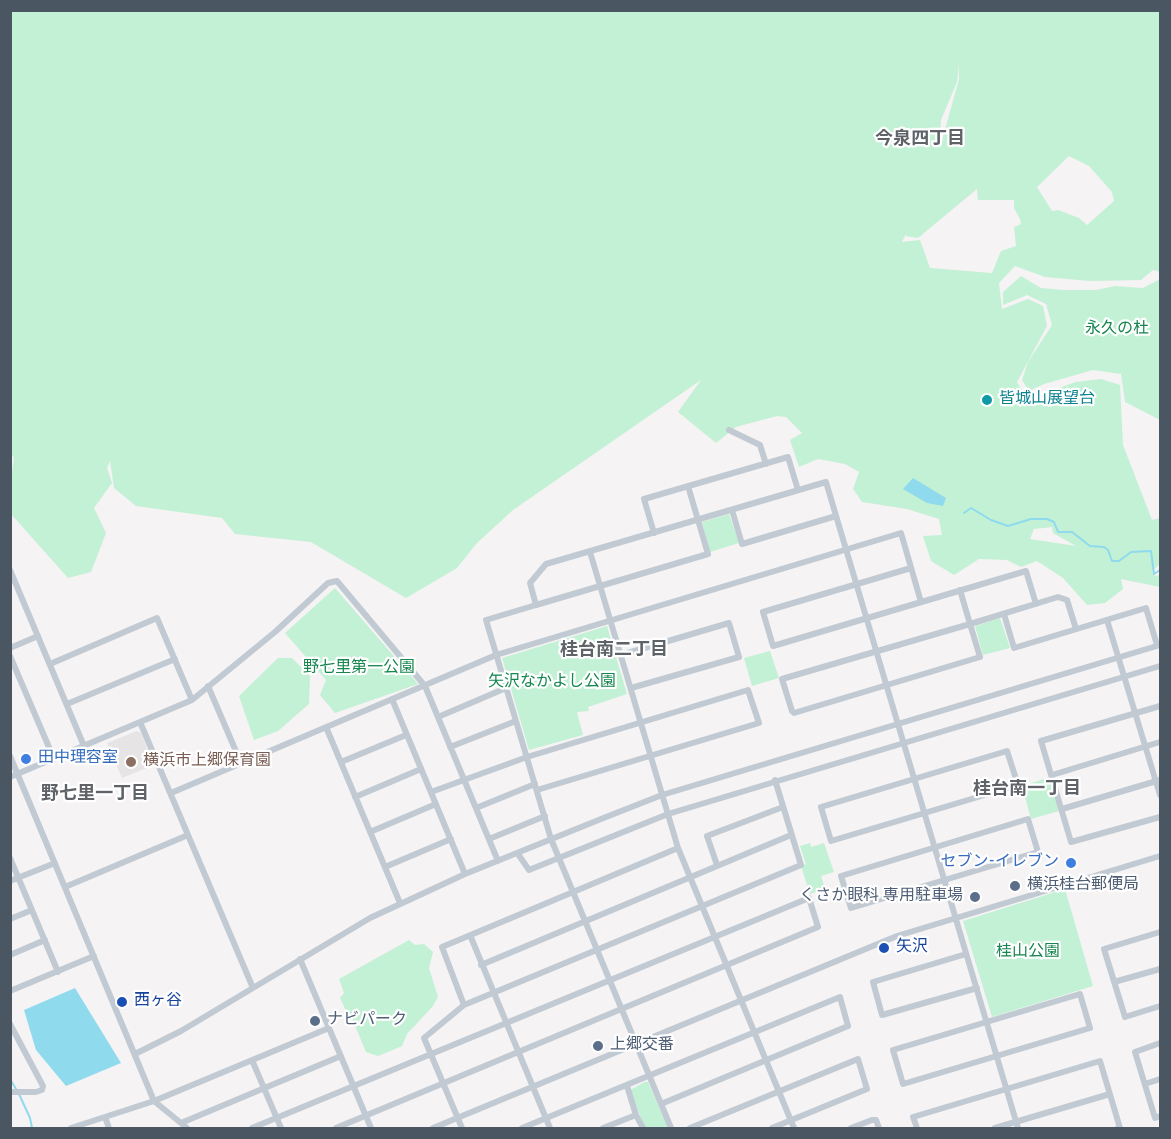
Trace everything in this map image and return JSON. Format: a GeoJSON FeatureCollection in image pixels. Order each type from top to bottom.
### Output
{"type":"FeatureCollection","features":[{"type":"Feature","properties":{"kind":"street"},"geometry":{"type":"LineString","coordinates":[[729,430],[760,445],[766,464]]}},
{"type":"Feature","properties":{"kind":"street"},"geometry":{"type":"LineString","coordinates":[[654,533],[644,499],[788,457],[798,490]]}},
{"type":"Feature","properties":{"kind":"street"},"geometry":{"type":"LineString","coordinates":[[536,605],[530,583],[546,564],[826,482],[1017,1125]]}},
{"type":"Feature","properties":{"kind":"street"},"geometry":{"type":"LineString","coordinates":[[671,1128],[551,839],[486,620],[708,554],[688,486]]}},
{"type":"Feature","properties":{"kind":"street"},"geometry":{"type":"LineString","coordinates":[[732,510],[742,544],[836,516]]}},
{"type":"Feature","properties":{"kind":"street"},"geometry":{"type":"LineString","coordinates":[[171,793],[496,655],[901,533],[921,602]]}},
{"type":"Feature","properties":{"kind":"street"},"geometry":{"type":"LineString","coordinates":[[590,552],[678,848],[794,1128]]}},
{"type":"Feature","properties":{"kind":"street"},"geometry":{"type":"LineString","coordinates":[[911,568],[763,612],[773,646],[1026,571],[1036,604]]}},
{"type":"Feature","properties":{"kind":"street"},"geometry":{"type":"LineString","coordinates":[[10,570],[84,746]]}},
{"type":"Feature","properties":{"kind":"street"},"geometry":{"type":"LineString","coordinates":[[10,777],[192,700],[275,632],[328,583],[337,581],[425,686],[498,861]]}},
{"type":"Feature","properties":{"kind":"street"},"geometry":{"type":"LineString","coordinates":[[960,590],[970,624],[980,657],[794,713],[792,711],[783,679],[877,652],[970,624],[1004,614],[1058,597],[1067,600],[1076,629]]}},
{"type":"Feature","properties":{"kind":"street"},"geometry":{"type":"LineString","coordinates":[[135,1054],[181,1031],[300,959],[400,903],[551,839],[662,795],[1159,645],[1146,608],[1014,648],[1004,614]]}},
{"type":"Feature","properties":{"kind":"street"},"geometry":{"type":"LineString","coordinates":[[50,664],[157,618],[192,700]]}},
{"type":"Feature","properties":{"kind":"street"},"geometry":{"type":"LineString","coordinates":[[1107,620],[1146,747],[1159,780],[1161,795]]}},
{"type":"Feature","properties":{"kind":"street"},"geometry":{"type":"LineString","coordinates":[[621,655],[729,623],[739,657],[631,688]]}},
{"type":"Feature","properties":{"kind":"street"},"geometry":{"type":"LineString","coordinates":[[10,648],[38,636]]}},
{"type":"Feature","properties":{"kind":"street"},"geometry":{"type":"LineString","coordinates":[[10,656],[54,759]]}},
{"type":"Feature","properties":{"kind":"street"},"geometry":{"type":"LineString","coordinates":[[67,704],[175,659]]}},
{"type":"Feature","properties":{"kind":"street"},"geometry":{"type":"LineString","coordinates":[[518,854],[529,870],[668,814],[1161,666]]}},
{"type":"Feature","properties":{"kind":"street"},"geometry":{"type":"LineString","coordinates":[[208,686],[241,763]]}},
{"type":"Feature","properties":{"kind":"street"},"geometry":{"type":"LineString","coordinates":[[438,717],[506,688]]}},
{"type":"Feature","properties":{"kind":"street"},"geometry":{"type":"LineString","coordinates":[[431,792],[463,778],[527,756],[748,690],[759,723],[536,787],[476,808]]}},
{"type":"Feature","properties":{"kind":"street"},"geometry":{"type":"LineString","coordinates":[[392,699],[465,874]]}},
{"type":"Feature","properties":{"kind":"street"},"geometry":{"type":"LineString","coordinates":[[1161,706],[1041,741],[1071,842],[1161,816]]}},
{"type":"Feature","properties":{"kind":"street"},"geometry":{"type":"LineString","coordinates":[[140,722],[253,988]]}},
{"type":"Feature","properties":{"kind":"street"},"geometry":{"type":"LineString","coordinates":[[450,747],[516,722]]}},
{"type":"Feature","properties":{"kind":"street"},"geometry":{"type":"LineString","coordinates":[[327,727],[400,903]]}},
{"type":"Feature","properties":{"kind":"street"},"geometry":{"type":"LineString","coordinates":[[341,762],[406,735]]}},
{"type":"Feature","properties":{"kind":"street"},"geometry":{"type":"LineString","coordinates":[[1052,775],[1161,742]]}},
{"type":"Feature","properties":{"kind":"street"},"geometry":{"type":"LineString","coordinates":[[1007,751],[1018,785],[924,813],[831,841],[821,807],[1007,751]]}},
{"type":"Feature","properties":{"kind":"street"},"geometry":{"type":"LineString","coordinates":[[10,756],[154,1101],[187,1128]]}},
{"type":"Feature","properties":{"kind":"street"},"geometry":{"type":"LineString","coordinates":[[356,797],[422,769]]}},
{"type":"Feature","properties":{"kind":"street"},"geometry":{"type":"LineString","coordinates":[[462,1128],[424,1038],[464,1005],[801,865],[775,780]]}},
{"type":"Feature","properties":{"kind":"street"},"geometry":{"type":"LineString","coordinates":[[1062,809],[1159,780]]}},
{"type":"Feature","properties":{"kind":"street"},"geometry":{"type":"LineString","coordinates":[[370,831],[436,804]]}},
{"type":"Feature","properties":{"kind":"street"},"geometry":{"type":"LineString","coordinates":[[717,866],[707,836],[783,807]]}},
{"type":"Feature","properties":{"kind":"street"},"geometry":{"type":"LineString","coordinates":[[489,839],[545,816]]}},
{"type":"Feature","properties":{"kind":"street"},"geometry":{"type":"LineString","coordinates":[[1029,819],[1038,852],[945,880],[851,908],[841,876],[1029,819]]}},
{"type":"Feature","properties":{"kind":"street"},"geometry":{"type":"LineString","coordinates":[[65,886],[188,835]]}},
{"type":"Feature","properties":{"kind":"street"},"geometry":{"type":"LineString","coordinates":[[481,964],[791,835]]}},
{"type":"Feature","properties":{"kind":"street"},"geometry":{"type":"LineString","coordinates":[[385,867],[451,839]]}},
{"type":"Feature","properties":{"kind":"street"},"geometry":{"type":"LineString","coordinates":[[464,1005],[441,946],[678,848]]}},
{"type":"Feature","properties":{"kind":"street"},"geometry":{"type":"LineString","coordinates":[[433,1128],[897,936],[1161,856]]}},
{"type":"Feature","properties":{"kind":"street"},"geometry":{"type":"LineString","coordinates":[[10,858],[58,972]]}},
{"type":"Feature","properties":{"kind":"street"},"geometry":{"type":"LineString","coordinates":[[10,882],[55,863]]}},
{"type":"Feature","properties":{"kind":"street"},"geometry":{"type":"LineString","coordinates":[[252,1128],[809,898],[818,927],[336,1128]]}},
{"type":"Feature","properties":{"kind":"street"},"geometry":{"type":"LineString","coordinates":[[10,919],[32,910]]}},
{"type":"Feature","properties":{"kind":"street"},"geometry":{"type":"LineString","coordinates":[[1161,932],[1104,949],[1125,1017],[1161,1006]]}},
{"type":"Feature","properties":{"kind":"street"},"geometry":{"type":"LineString","coordinates":[[470,935],[492,993],[550,1128]]}},
{"type":"Feature","properties":{"kind":"street"},"geometry":{"type":"LineString","coordinates":[[10,954],[45,940]]}},
{"type":"Feature","properties":{"kind":"street"},"geometry":{"type":"LineString","coordinates":[[966,954],[873,982],[882,1015],[977,988]]}},
{"type":"Feature","properties":{"kind":"street"},"geometry":{"type":"LineString","coordinates":[[10,991],[94,956]]}},
{"type":"Feature","properties":{"kind":"street"},"geometry":{"type":"LineString","coordinates":[[300,959],[371,1128]]}},
{"type":"Feature","properties":{"kind":"street"},"geometry":{"type":"LineString","coordinates":[[1114,982],[1161,969]]}},
{"type":"Feature","properties":{"kind":"street"},"geometry":{"type":"LineString","coordinates":[[1080,994],[1090,1028],[903,1084],[893,1050],[987,1022],[1080,994]]}},
{"type":"Feature","properties":{"kind":"street"},"geometry":{"type":"LineString","coordinates":[[522,1128],[840,997],[848,1026],[661,1104]]}},
{"type":"Feature","properties":{"kind":"street"},"geometry":{"type":"LineString","coordinates":[[10,1024],[43,1086],[42,1090],[36,1092],[10,1092]]}},
{"type":"Feature","properties":{"kind":"street"},"geometry":{"type":"LineString","coordinates":[[71,1128],[154,1101],[329,1028]]}},
{"type":"Feature","properties":{"kind":"street"},"geometry":{"type":"LineString","coordinates":[[1161,1042],[1135,1052],[1155,1118],[1161,1116]]}},
{"type":"Feature","properties":{"kind":"street"},"geometry":{"type":"LineString","coordinates":[[180,1123],[341,1056]]}},
{"type":"Feature","properties":{"kind":"street"},"geometry":{"type":"LineString","coordinates":[[690,1128],[858,1059],[867,1089],[772,1128]]}},
{"type":"Feature","properties":{"kind":"street"},"geometry":{"type":"LineString","coordinates":[[252,1060],[280,1128]]}},
{"type":"Feature","properties":{"kind":"street"},"geometry":{"type":"LineString","coordinates":[[916,1128],[913,1117],[1100,1061],[1118,1128]]}},
{"type":"Feature","properties":{"kind":"street"},"geometry":{"type":"LineString","coordinates":[[1145,1084],[1161,1079]]}},
{"type":"Feature","properties":{"kind":"street"},"geometry":{"type":"LineString","coordinates":[[627,1086],[642,1128]]}},
{"type":"Feature","properties":{"kind":"street"},"geometry":{"type":"LineString","coordinates":[[995,1128],[1017,1125],[1110,1095]]}},
{"type":"Feature","properties":{"kind":"street"},"geometry":{"type":"LineString","coordinates":[[603,1128],[636,1115]]}},
{"type":"Feature","properties":{"kind":"street"},"geometry":{"type":"LineString","coordinates":[[105,1117],[109,1128]]}},
{"type":"Feature","properties":{"kind":"street"},"geometry":{"type":"LineString","coordinates":[[851,1128],[876,1120],[879,1128]]}},
{"type":"Feature","properties":{"kind":"shaded area"},"geometry":{"type":"Polygon","coordinates":[[[137,731],[141,733],[154,765],[122,778],[107,743],[137,731]]]}},
{"type":"Feature","properties":{"kind":"green space"},"geometry":{"type":"Polygon","coordinates":[[[10,11],[1160,11],[1160,272],[1153,270],[1141,280],[1090,281],[1045,277],[1015,266],[999,283],[1002,309],[1028,299],[1043,306],[1047,326],[1017,382],[1027,399],[1076,382],[1101,379],[1120,385],[1123,445],[1152,520],[1160,518],[1160,564],[1152,571],[1155,576],[1160,575],[1160,587],[1121,579],[1123,589],[1105,603],[1087,605],[1063,578],[1037,561],[1021,567],[1007,560],[979,559],[954,575],[931,561],[923,536],[942,535],[939,519],[907,509],[862,502],[853,489],[859,472],[845,464],[818,459],[799,467],[790,440],[802,433],[786,417],[777,416],[736,427],[716,443],[678,412],[701,380],[513,510],[477,543],[457,568],[406,598],[311,542],[235,534],[222,518],[136,506],[114,488],[110,461],[107,468],[112,483],[94,508],[106,533],[91,572],[68,578],[11,514],[14,457],[10,455],[10,11]],[[959,65],[957,82],[941,120],[940,148],[959,79],[959,65]],[[1069,156],[1037,187],[1052,211],[1058,210],[1079,218],[1087,225],[1114,201],[1112,192],[1089,166],[1069,156]],[[977,189],[918,238],[906,236],[906,234],[902,242],[920,240],[930,268],[992,273],[1001,251],[1016,246],[1014,227],[1021,224],[1014,208],[1014,200],[978,200],[977,189]],[[1052,527],[1034,529],[1030,539],[1076,546],[1053,533],[1052,527]]]}},
{"type":"Feature","properties":{"kind":"green space","name":"永久の杜"},"geometry":{"type":"Polygon","coordinates":[[[1021,276],[1041,288],[1064,290],[1096,290],[1115,286],[1143,288],[1160,279],[1160,420],[1125,402],[1121,374],[1093,370],[1044,384],[1029,391],[1022,380],[1028,362],[1052,325],[1046,304],[1027,295],[1003,305],[1003,292],[1021,276]]]}},
{"type":"Feature","properties":{"kind":"green space"},"geometry":{"type":"Polygon","coordinates":[[[729,514],[739,543],[710,552],[702,522],[729,514]]]}},
{"type":"Feature","properties":{"kind":"green space","name":"野七里第一公園"},"geometry":{"type":"Polygon","coordinates":[[[335,588],[418,684],[335,713],[320,695],[326,680],[285,633],[335,588]]]}},
{"type":"Feature","properties":{"kind":"green space"},"geometry":{"type":"Polygon","coordinates":[[[1000,618],[1010,648],[983,655],[975,626],[1000,618]]]}},
{"type":"Feature","properties":{"kind":"green space","name":"矢沢なかよし公園"},"geometry":{"type":"Polygon","coordinates":[[[607,626],[627,694],[588,707],[589,711],[577,712],[583,735],[529,750],[502,658],[607,626]]]}},
{"type":"Feature","properties":{"kind":"green space"},"geometry":{"type":"Polygon","coordinates":[[[770,651],[779,678],[752,686],[744,658],[770,651]]]}},
{"type":"Feature","properties":{"kind":"green space"},"geometry":{"type":"Polygon","coordinates":[[[278,658],[292,658],[310,676],[309,704],[278,731],[254,740],[239,696],[278,658]]]}},
{"type":"Feature","properties":{"kind":"green space"},"geometry":{"type":"Polygon","coordinates":[[[1050,777],[1059,811],[1031,819],[1022,786],[1050,777]]]}},
{"type":"Feature","properties":{"kind":"green space"},"geometry":{"type":"Polygon","coordinates":[[[810,843],[811,847],[824,843],[834,872],[821,876],[825,889],[810,894],[801,866],[806,864],[800,846],[810,843]]]}},
{"type":"Feature","properties":{"kind":"green space","name":"桂山公園"},"geometry":{"type":"Polygon","coordinates":[[[1065,889],[1093,986],[992,1017],[963,921],[1065,889]]]}},
{"type":"Feature","properties":{"kind":"green space"},"geometry":{"type":"Polygon","coordinates":[[[409,940],[415,945],[424,944],[433,952],[429,968],[438,997],[433,1006],[407,1034],[402,1046],[378,1056],[366,1052],[351,1016],[347,1013],[340,998],[344,993],[339,979],[409,940]]]}},
{"type":"Feature","properties":{"kind":"green space"},"geometry":{"type":"Polygon","coordinates":[[[648,1082],[668,1128],[645,1128],[630,1090],[648,1082]]]}},
{"type":"Feature","properties":{"kind":"water"},"geometry":{"type":"Polygon","coordinates":[[[913,478],[946,498],[943,506],[927,503],[903,489],[913,478]]]}},
{"type":"Feature","properties":{"kind":"water"},"geometry":{"type":"Polygon","coordinates":[[[75,988],[121,1063],[66,1086],[36,1050],[24,1010],[75,988]]]}},
{"type":"Feature","properties":{"kind":"waterway"},"geometry":{"type":"LineString","coordinates":[[964,513],[971,508],[991,520],[1008,526],[1031,519],[1047,519],[1054,522],[1058,532],[1072,532],[1090,546],[1104,547],[1108,550],[1112,561],[1119,561],[1131,552],[1151,551],[1154,574],[1160,570]]}},
{"type":"Feature","properties":{"kind":"waterway"},"geometry":{"type":"LineString","coordinates":[[10,1079],[16,1089]]}},
{"type":"Feature","properties":{"kind":"waterway"},"geometry":{"type":"LineString","coordinates":[[19,1094],[32,1128]]}},
{"type":"Feature","properties":{"kind":"place","name":"皆城山展望台"},"geometry":{"type":"Point","coordinates":[987,400]}},
{"type":"Feature","properties":{"kind":"place","name":"田中理容室"},"geometry":{"type":"Point","coordinates":[26,759]}},
{"type":"Feature","properties":{"kind":"place","name":"横浜市上郷保育園"},"geometry":{"type":"Point","coordinates":[131,762]}},
{"type":"Feature","properties":{"kind":"place","name":"セブン-イレブン"},"geometry":{"type":"Point","coordinates":[1071,863]}},
{"type":"Feature","properties":{"kind":"place","name":"横浜桂台郵便局"},"geometry":{"type":"Point","coordinates":[1015,886]}},
{"type":"Feature","properties":{"kind":"place","name":"くさか眼科 専用駐車場"},"geometry":{"type":"Point","coordinates":[975,897]}},
{"type":"Feature","properties":{"kind":"place","name":"矢沢"},"geometry":{"type":"Point","coordinates":[884,948]}},
{"type":"Feature","properties":{"kind":"place","name":"西ヶ谷"},"geometry":{"type":"Point","coordinates":[122,1002]}},
{"type":"Feature","properties":{"kind":"place","name":"ナビパーク"},"geometry":{"type":"Point","coordinates":[315,1021]}},
{"type":"Feature","properties":{"kind":"place","name":"上郷交番"},"geometry":{"type":"Point","coordinates":[598,1046]}},
{"type":"Feature","properties":{"kind":"district","name":"今泉四丁目"},"geometry":{"type":"Point","coordinates":[920,140]}},
{"type":"Feature","properties":{"kind":"district","name":"桂台南二丁目"},"geometry":{"type":"Point","coordinates":[614,651]}},
{"type":"Feature","properties":{"kind":"district","name":"桂台南一丁目"},"geometry":{"type":"Point","coordinates":[1027,790]}},
{"type":"Feature","properties":{"kind":"district","name":"野七里一丁目"},"geometry":{"type":"Point","coordinates":[95,795]}}]}
